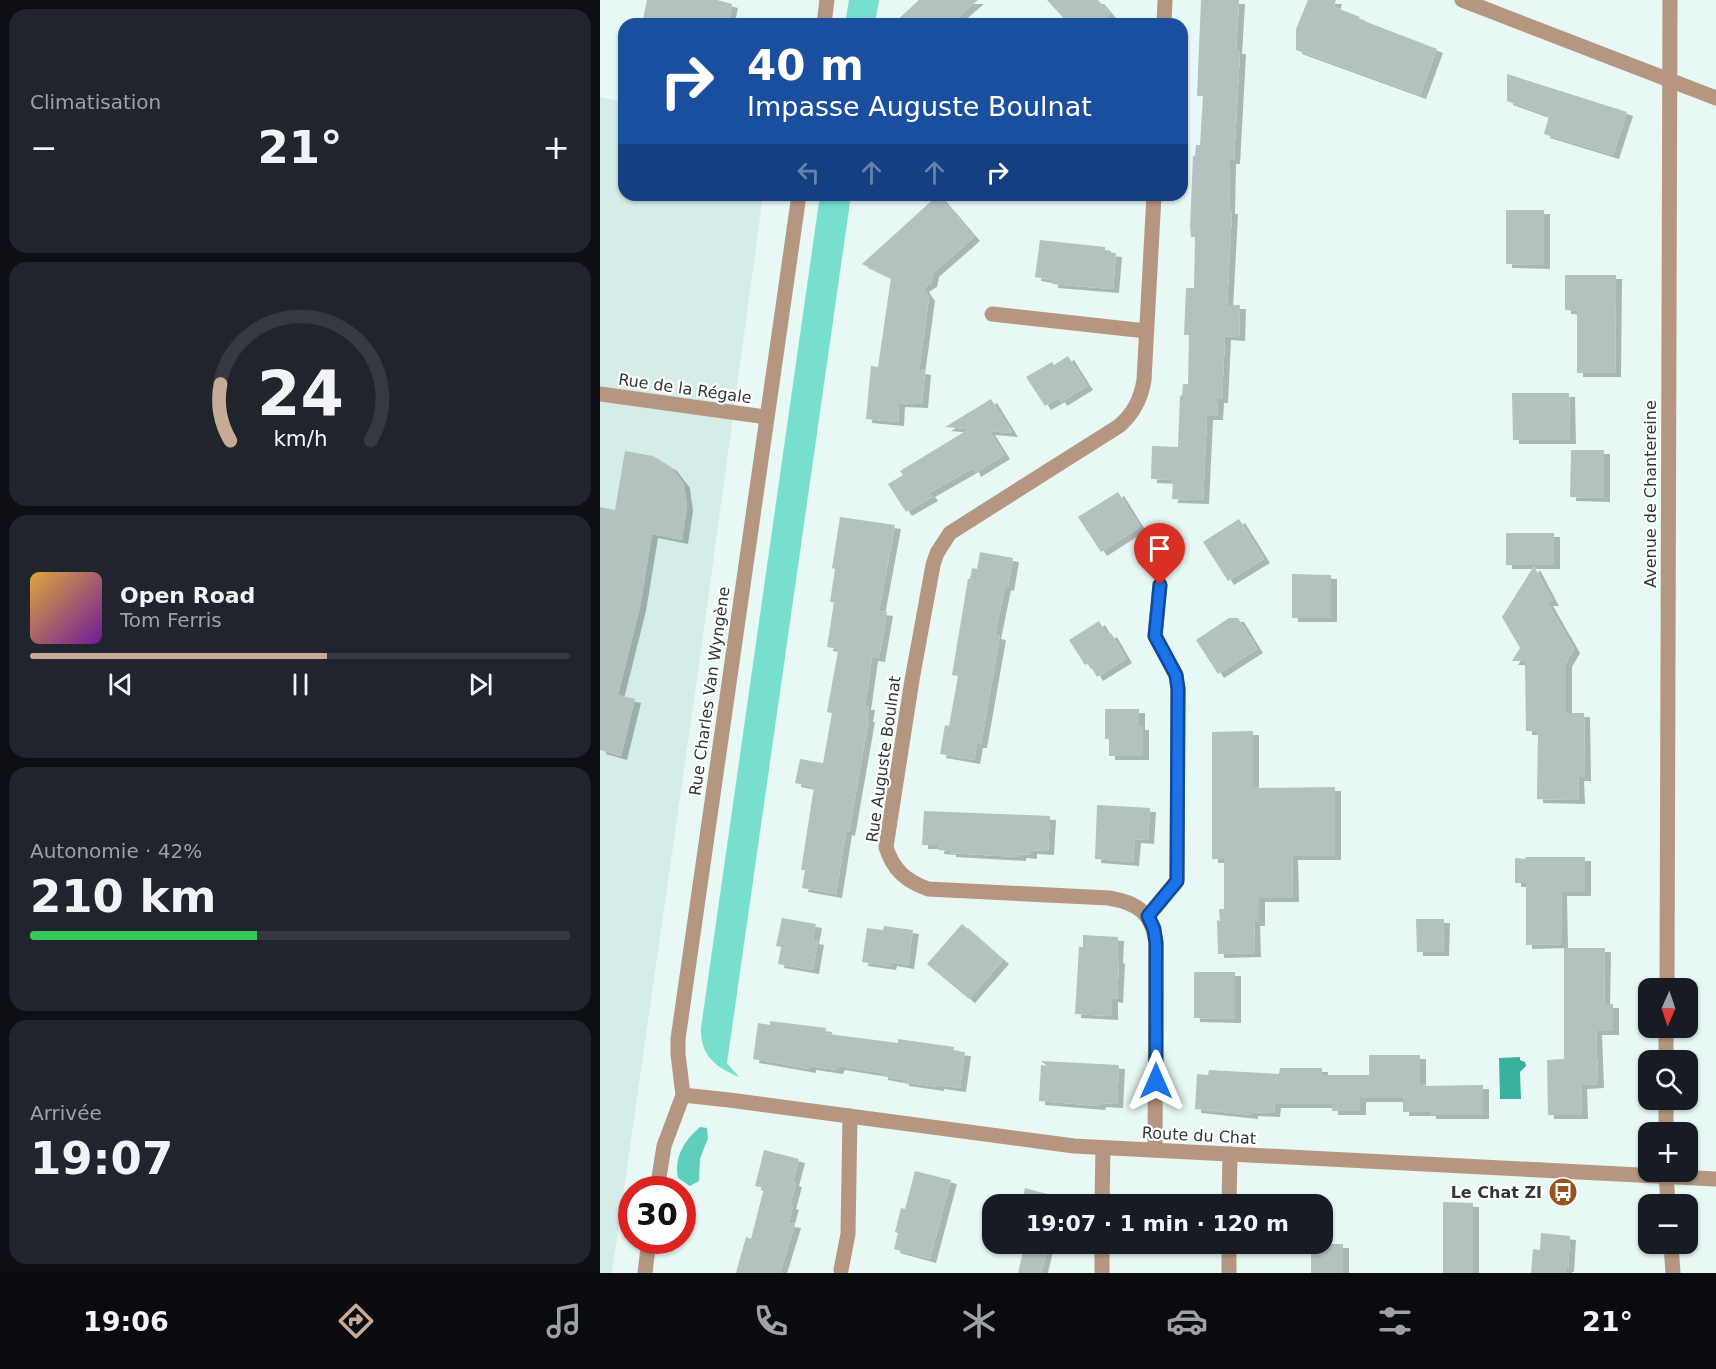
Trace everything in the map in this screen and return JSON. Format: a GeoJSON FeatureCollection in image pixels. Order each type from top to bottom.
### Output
{"type":"FeatureCollection","features":[{"type":"Feature","properties":{"kind":"street"},"geometry":{"type":"LineString","coordinates":[[825,18],[827,0]]}},
{"type":"Feature","properties":{"kind":"street"},"geometry":{"type":"LineString","coordinates":[[1164,18],[1166,0]]}},
{"type":"Feature","properties":{"kind":"street"},"geometry":{"type":"LineString","coordinates":[[1462,0],[1716,98]]}},
{"type":"Feature","properties":{"kind":"street","name":"Avenue de Chantereine"},"geometry":{"type":"LineString","coordinates":[[1666,978],[1670,0]]}},
{"type":"Feature","properties":{"kind":"street","name":"Rue Charles Van Wyngène"},"geometry":{"type":"LineString","coordinates":[[659,1176],[664,1146],[683,1095],[678,1039],[798,201]]}},
{"type":"Feature","properties":{"kind":"street","name":"Rue Auguste Boulnat"},"geometry":{"type":"LineString","coordinates":[[1148,916],[1134,904],[1109,898],[928,889],[914,884],[897,870],[886,847],[929,582],[937,553],[950,533],[1119,426],[1130,416],[1142,394],[1154,201]]}},
{"type":"Feature","properties":{"kind":"street"},"geometry":{"type":"LineString","coordinates":[[992,314],[1146,331]]}},
{"type":"Feature","properties":{"kind":"street","name":"Rue de la Régale"},"geometry":{"type":"LineString","coordinates":[[600,394],[766,417]]}},
{"type":"Feature","properties":{"kind":"street"},"geometry":{"type":"LineString","coordinates":[[1155,1150],[1156,943],[1154,929],[1148,916],[1177,881],[1178,689],[1176,675],[1155,636],[1160,585]]}},
{"type":"Feature","properties":{"kind":"street","name":"Route du Chat"},"geometry":{"type":"LineString","coordinates":[[683,1095],[1052,1144],[1638,1173]]}},
{"type":"Feature","properties":{"kind":"street"},"geometry":{"type":"LineString","coordinates":[[840,1272],[848,1234],[850,1116]]}},
{"type":"Feature","properties":{"kind":"street"},"geometry":{"type":"LineString","coordinates":[[1102,1194],[1103,1148]]}},
{"type":"Feature","properties":{"kind":"street"},"geometry":{"type":"LineString","coordinates":[[1230,1154],[1230,1194]]}},
{"type":"Feature","properties":{"kind":"street","name":"Route du Chat"},"geometry":{"type":"LineString","coordinates":[[1698,1177],[1716,1179]]}},
{"type":"Feature","properties":{"kind":"street"},"geometry":{"type":"LineString","coordinates":[[645,1273],[647,1254]]}},
{"type":"Feature","properties":{"kind":"street"},"geometry":{"type":"LineString","coordinates":[[1102,1254],[1102,1273]]}},
{"type":"Feature","properties":{"kind":"street"},"geometry":{"type":"LineString","coordinates":[[1229,1254],[1229,1273]]}},
{"type":"Feature","properties":{"kind":"street"},"geometry":{"type":"LineString","coordinates":[[1672,1254],[1673,1273]]}},
{"type":"Feature","properties":{"kind":"shaded area"},"geometry":{"type":"Polygon","coordinates":[[[849,0],[879,0],[876,18],[846,18],[849,0]]]}},
{"type":"Feature","properties":{"kind":"shaded area"},"geometry":{"type":"Polygon","coordinates":[[[600,97],[618,101],[618,201],[762,201],[626,1176],[618,1176],[618,1231],[612,1273],[600,1273],[600,97]]]}},
{"type":"Feature","properties":{"kind":"shaded area"},"geometry":{"type":"Polygon","coordinates":[[[819,201],[850,201],[727,1063],[739,1077],[716,1064],[706,1053],[701,1028],[819,201]]]}},
{"type":"Feature","properties":{"kind":"shaded area"},"geometry":{"type":"Polygon","coordinates":[[[1520,1057],[1526,1066],[1520,1072],[1521,1099],[1500,1099],[1499,1058],[1520,1057]]]}},
{"type":"Feature","properties":{"kind":"shaded area"},"geometry":{"type":"Polygon","coordinates":[[[700,1127],[707,1128],[708,1138],[700,1159],[699,1181],[696,1183],[696,1176],[678,1176],[679,1156],[689,1138],[700,1127]]]}},
{"type":"Feature","properties":{"kind":"building"},"geometry":{"type":"Polygon","coordinates":[[[647,0],[717,0],[732,4],[729,18],[643,18],[647,0]]]}},
{"type":"Feature","properties":{"kind":"building"},"geometry":{"type":"Polygon","coordinates":[[[919,0],[978,0],[957,18],[900,18],[919,0]]]}},
{"type":"Feature","properties":{"kind":"building"},"geometry":{"type":"Polygon","coordinates":[[[1047,0],[1098,0],[1110,14],[1105,18],[1064,18],[1047,0]]]}},
{"type":"Feature","properties":{"kind":"building"},"geometry":{"type":"Polygon","coordinates":[[[1201,0],[1239,0],[1236,50],[1240,50],[1234,160],[1230,160],[1229,210],[1232,210],[1227,305],[1240,305],[1239,337],[1225,336],[1222,399],[1218,399],[1217,416],[1207,416],[1203,500],[1172,499],[1173,480],[1151,479],[1152,446],[1178,447],[1180,395],[1182,396],[1183,384],[1188,384],[1189,335],[1184,335],[1186,288],[1194,288],[1195,237],[1191,237],[1190,226],[1193,156],[1195,156],[1196,145],[1200,145],[1203,96],[1197,96],[1201,0]]]}},
{"type":"Feature","properties":{"kind":"building"},"geometry":{"type":"Polygon","coordinates":[[[1308,0],[1336,0],[1334,7],[1437,49],[1420,95],[1296,50],[1296,29],[1308,0]]]}},
{"type":"Feature","properties":{"kind":"building"},"geometry":{"type":"Polygon","coordinates":[[[1507,74],[1627,112],[1613,155],[1544,134],[1549,116],[1507,101],[1507,74]]]}},
{"type":"Feature","properties":{"kind":"building"},"geometry":{"type":"Polygon","coordinates":[[[931,201],[943,201],[974,237],[933,273],[931,283],[923,288],[929,297],[919,370],[925,371],[922,404],[899,403],[898,422],[866,419],[871,366],[878,367],[891,278],[862,264],[931,201]]]}},
{"type":"Feature","properties":{"kind":"building"},"geometry":{"type":"Polygon","coordinates":[[[1506,210],[1544,210],[1544,265],[1506,264],[1506,210]]]}},
{"type":"Feature","properties":{"kind":"building"},"geometry":{"type":"Polygon","coordinates":[[[1040,240],[1105,247],[1105,252],[1116,253],[1113,289],[1052,284],[1052,280],[1035,277],[1040,240]]]}},
{"type":"Feature","properties":{"kind":"building"},"geometry":{"type":"Polygon","coordinates":[[[1565,275],[1616,275],[1615,373],[1577,373],[1577,311],[1565,310],[1565,275]]]}},
{"type":"Feature","properties":{"kind":"building"},"geometry":{"type":"Polygon","coordinates":[[[1068,356],[1087,386],[1061,402],[1059,398],[1045,406],[1026,377],[1068,356]]]}},
{"type":"Feature","properties":{"kind":"building"},"geometry":{"type":"Polygon","coordinates":[[[1512,393],[1569,393],[1570,440],[1513,440],[1512,393]]]}},
{"type":"Feature","properties":{"kind":"building"},"geometry":{"type":"Polygon","coordinates":[[[991,399],[1012,433],[989,431],[1004,455],[975,473],[973,468],[929,493],[932,497],[906,512],[888,484],[903,475],[900,471],[969,429],[945,427],[991,399]]]}},
{"type":"Feature","properties":{"kind":"building"},"geometry":{"type":"Polygon","coordinates":[[[1571,450],[1604,450],[1604,498],[1570,497],[1571,450]]]}},
{"type":"Feature","properties":{"kind":"building"},"geometry":{"type":"Polygon","coordinates":[[[625,451],[653,456],[671,467],[684,484],[687,507],[682,540],[652,534],[640,607],[618,695],[635,699],[621,756],[600,750],[600,507],[615,510],[625,451]]]}},
{"type":"Feature","properties":{"kind":"building"},"geometry":{"type":"Polygon","coordinates":[[[1118,492],[1140,527],[1101,552],[1078,517],[1118,492]]]}},
{"type":"Feature","properties":{"kind":"building"},"geometry":{"type":"Polygon","coordinates":[[[840,517],[895,525],[879,611],[887,612],[879,658],[872,657],[865,706],[869,706],[867,718],[869,718],[836,894],[802,888],[805,870],[801,870],[814,787],[795,783],[800,759],[823,763],[832,713],[827,712],[838,649],[827,647],[834,602],[830,602],[835,569],[832,568],[840,517]]]}},
{"type":"Feature","properties":{"kind":"building"},"geometry":{"type":"Polygon","coordinates":[[[1239,519],[1264,559],[1228,581],[1203,542],[1239,519]]]}},
{"type":"Feature","properties":{"kind":"building"},"geometry":{"type":"Polygon","coordinates":[[[1506,533],[1554,533],[1554,565],[1506,565],[1506,533]]]}},
{"type":"Feature","properties":{"kind":"building"},"geometry":{"type":"Polygon","coordinates":[[[980,552],[1013,558],[995,635],[1000,636],[981,744],[977,744],[974,760],[940,754],[945,725],[949,726],[958,676],[952,675],[968,579],[970,579],[972,568],[977,569],[980,552]]]}},
{"type":"Feature","properties":{"kind":"building"},"geometry":{"type":"Polygon","coordinates":[[[1534,566],[1553,602],[1547,602],[1574,649],[1566,663],[1566,713],[1584,713],[1585,777],[1578,777],[1579,800],[1537,799],[1538,731],[1526,731],[1525,661],[1512,661],[1520,648],[1502,617],[1534,566]]]}},
{"type":"Feature","properties":{"kind":"building"},"geometry":{"type":"Polygon","coordinates":[[[1292,574],[1331,575],[1331,618],[1292,618],[1292,574]]]}},
{"type":"Feature","properties":{"kind":"building"},"geometry":{"type":"Polygon","coordinates":[[[1229,618],[1238,618],[1257,649],[1218,674],[1196,640],[1229,618]]]}},
{"type":"Feature","properties":{"kind":"building"},"geometry":{"type":"Polygon","coordinates":[[[1099,621],[1107,635],[1111,633],[1126,659],[1097,677],[1089,663],[1085,665],[1069,640],[1099,621]]]}},
{"type":"Feature","properties":{"kind":"building"},"geometry":{"type":"Polygon","coordinates":[[[1105,709],[1139,709],[1139,726],[1143,726],[1143,756],[1109,756],[1109,739],[1105,739],[1105,709]]]}},
{"type":"Feature","properties":{"kind":"building"},"geometry":{"type":"Polygon","coordinates":[[[1253,731],[1253,788],[1335,787],[1335,856],[1292,856],[1293,898],[1259,898],[1259,922],[1254,922],[1255,953],[1218,954],[1217,920],[1220,921],[1219,909],[1224,909],[1224,859],[1212,859],[1212,732],[1253,731]]]}},
{"type":"Feature","properties":{"kind":"building"},"geometry":{"type":"Polygon","coordinates":[[[1097,805],[1150,808],[1148,840],[1135,839],[1133,862],[1095,859],[1097,805]]]}},
{"type":"Feature","properties":{"kind":"building"},"geometry":{"type":"Polygon","coordinates":[[[924,811],[1050,816],[1048,851],[1031,850],[1031,855],[1020,854],[1020,857],[950,853],[950,851],[938,850],[939,845],[922,845],[924,811]]]}},
{"type":"Feature","properties":{"kind":"building"},"geometry":{"type":"Polygon","coordinates":[[[1525,857],[1585,857],[1585,892],[1561,892],[1562,944],[1526,945],[1526,883],[1515,883],[1515,858],[1526,859],[1525,857]]]}},
{"type":"Feature","properties":{"kind":"building"},"geometry":{"type":"Polygon","coordinates":[[[782,918],[816,924],[813,940],[818,941],[813,970],[778,964],[781,947],[776,946],[782,918]]]}},
{"type":"Feature","properties":{"kind":"building"},"geometry":{"type":"Polygon","coordinates":[[[1416,919],[1444,919],[1443,952],[1417,952],[1416,919]]]}},
{"type":"Feature","properties":{"kind":"building"},"geometry":{"type":"Polygon","coordinates":[[[962,924],[1003,960],[969,999],[927,964],[962,924]]]}},
{"type":"Feature","properties":{"kind":"building"},"geometry":{"type":"Polygon","coordinates":[[[884,926],[913,930],[908,965],[891,962],[890,966],[862,962],[867,928],[883,930],[884,926]]]}},
{"type":"Feature","properties":{"kind":"building"},"geometry":{"type":"Polygon","coordinates":[[[1083,935],[1118,937],[1117,999],[1112,998],[1112,1016],[1075,1014],[1079,947],[1083,947],[1083,935]]]}},
{"type":"Feature","properties":{"kind":"building"},"geometry":{"type":"Polygon","coordinates":[[[1564,948],[1605,948],[1604,1004],[1613,1004],[1613,1031],[1596,1031],[1598,1084],[1581,1085],[1582,1115],[1548,1115],[1547,1060],[1564,1059],[1564,948]]]}},
{"type":"Feature","properties":{"kind":"building"},"geometry":{"type":"Polygon","coordinates":[[[1194,972],[1235,972],[1235,1019],[1194,1018],[1194,972]]]}},
{"type":"Feature","properties":{"kind":"building"},"geometry":{"type":"Polygon","coordinates":[[[770,1021],[826,1028],[825,1033],[836,1035],[898,1043],[898,1039],[954,1047],[953,1051],[965,1052],[960,1088],[903,1082],[903,1080],[882,1076],[882,1073],[839,1066],[837,1070],[810,1066],[810,1069],[753,1059],[758,1023],[770,1025],[770,1021]]]}},
{"type":"Feature","properties":{"kind":"building"},"geometry":{"type":"Polygon","coordinates":[[[1369,1055],[1420,1055],[1420,1086],[1483,1085],[1483,1115],[1430,1115],[1430,1112],[1403,1112],[1403,1098],[1360,1098],[1360,1111],[1332,1111],[1332,1104],[1275,1104],[1274,1113],[1252,1112],[1252,1115],[1195,1109],[1197,1074],[1208,1075],[1209,1070],[1279,1074],[1280,1068],[1322,1068],[1322,1075],[1369,1075],[1369,1055]]]}},
{"type":"Feature","properties":{"kind":"building"},"geometry":{"type":"Polygon","coordinates":[[[1041,1061],[1119,1065],[1117,1104],[1100,1103],[1099,1106],[1039,1101],[1041,1065],[1047,1066],[1041,1061]]]}},
{"type":"Feature","properties":{"kind":"building"},"geometry":{"type":"Polygon","coordinates":[[[764,1150],[799,1159],[790,1205],[793,1206],[788,1223],[795,1224],[780,1273],[736,1273],[746,1237],[751,1239],[764,1188],[755,1186],[764,1150]]]}},
{"type":"Feature","properties":{"kind":"building"},"geometry":{"type":"Polygon","coordinates":[[[915,1171],[951,1180],[930,1259],[894,1249],[898,1233],[895,1232],[901,1208],[905,1209],[915,1171]]]}},
{"type":"Feature","properties":{"kind":"building"},"geometry":{"type":"Polygon","coordinates":[[[1025,1188],[1048,1194],[1024,1194],[1025,1188]]]}},
{"type":"Feature","properties":{"kind":"building"},"geometry":{"type":"Polygon","coordinates":[[[1443,1202],[1473,1203],[1473,1273],[1443,1273],[1443,1202]]]}},
{"type":"Feature","properties":{"kind":"building"},"geometry":{"type":"Polygon","coordinates":[[[1541,1233],[1570,1236],[1568,1268],[1565,1273],[1531,1273],[1533,1249],[1540,1250],[1541,1233]]]}},
{"type":"Feature","properties":{"kind":"building"},"geometry":{"type":"Polygon","coordinates":[[[1333,1244],[1343,1244],[1343,1273],[1311,1273],[1311,1254],[1333,1254],[1333,1244]]]}},
{"type":"Feature","properties":{"kind":"building"},"geometry":{"type":"Polygon","coordinates":[[[1023,1254],[1046,1254],[1041,1273],[1018,1273],[1023,1254]]]}},
{"type":"Feature","properties":{"kind":"place","name":"Le Chat ZI"},"geometry":{"type":"Point","coordinates":[1563,1192]}},
{"type":"Feature","properties":{"kind":"route"},"geometry":{"type":"LineString","coordinates":[[1156,1081],[1156,943],[1154,929],[1148,916],[1177,881],[1178,689],[1176,675],[1155,636],[1160,585]]}}]}
